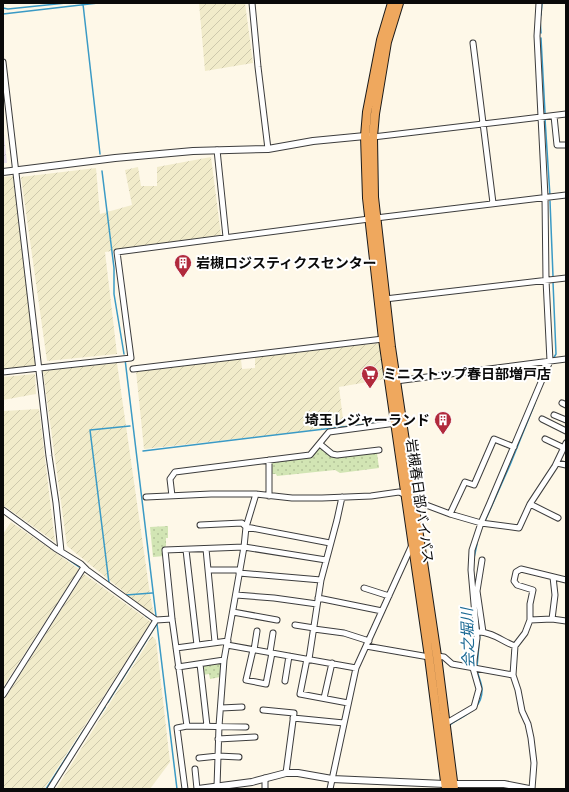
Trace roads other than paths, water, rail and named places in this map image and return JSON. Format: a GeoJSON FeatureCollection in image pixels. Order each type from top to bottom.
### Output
{"type":"FeatureCollection","features":[{"type":"Feature","properties":{"kind":"highway","name":"岩槻春日部バイパス"},"geometry":{"type":"LineString","coordinates":[[392,3],[381,40],[367,112],[369,136],[367,191],[385,299],[410,498],[450,787]]}},
{"type":"Feature","properties":{"kind":"highway","name":"岩槻春日部バイパス"},"geometry":{"type":"LineString","coordinates":[[369,136],[387,42],[399,3]]}},
{"type":"Feature","properties":{"kind":"highway","name":"岩槻春日部バイパス"},"geometry":{"type":"LineString","coordinates":[[372,218],[383,339],[396,423],[410,498],[413,544],[445,724],[450,787]]}},
{"type":"Feature","properties":{"kind":"street"},"geometry":{"type":"LineString","coordinates":[[252,3],[268,149]]}},
{"type":"Feature","properties":{"kind":"street"},"geometry":{"type":"LineString","coordinates":[[445,724],[474,707],[479,689],[476,668],[480,632],[477,591],[471,570],[472,550],[481,523],[550,361],[546,280],[542,117],[537,36],[539,3]]}},
{"type":"Feature","properties":{"kind":"street"},"geometry":{"type":"LineString","coordinates":[[474,43],[493,203]]}},
{"type":"Feature","properties":{"kind":"street"},"geometry":{"type":"LineString","coordinates":[[3,62],[61,551]]}},
{"type":"Feature","properties":{"kind":"street"},"geometry":{"type":"LineString","coordinates":[[3,172],[115,158],[217,150],[268,149],[313,142],[566,114]]}},
{"type":"Feature","properties":{"kind":"street"},"geometry":{"type":"LineString","coordinates":[[554,116],[557,146],[566,145]]}},
{"type":"Feature","properties":{"kind":"street"},"geometry":{"type":"LineString","coordinates":[[217,150],[226,237]]}},
{"type":"Feature","properties":{"kind":"street"},"geometry":{"type":"LineString","coordinates":[[3,372],[131,358],[117,252],[372,218],[566,195]]}},
{"type":"Feature","properties":{"kind":"street"},"geometry":{"type":"LineString","coordinates":[[385,299],[566,278]]}},
{"type":"Feature","properties":{"kind":"street"},"geometry":{"type":"LineString","coordinates":[[133,368],[383,339]]}},
{"type":"Feature","properties":{"kind":"street"},"geometry":{"type":"LineString","coordinates":[[396,381],[566,360]]}},
{"type":"Feature","properties":{"kind":"street"},"geometry":{"type":"LineString","coordinates":[[554,415],[566,420]]}},
{"type":"Feature","properties":{"kind":"street"},"geometry":{"type":"LineString","coordinates":[[542,419],[566,431]]}},
{"type":"Feature","properties":{"kind":"street"},"geometry":{"type":"LineString","coordinates":[[172,496],[170,479],[175,472],[310,455],[329,432],[376,428],[396,423]]}},
{"type":"Feature","properties":{"kind":"street"},"geometry":{"type":"LineString","coordinates":[[450,514],[465,482],[474,484],[494,439],[514,447]]}},
{"type":"Feature","properties":{"kind":"street"},"geometry":{"type":"LineString","coordinates":[[146,497],[256,494],[292,498],[342,497],[399,492],[450,514],[481,523],[519,528],[530,504],[557,463],[565,445],[545,439]]}},
{"type":"Feature","properties":{"kind":"street"},"geometry":{"type":"LineString","coordinates":[[321,445],[332,454],[337,455],[379,450]]}},
{"type":"Feature","properties":{"kind":"street"},"geometry":{"type":"LineString","coordinates":[[269,460],[269,496]]}},
{"type":"Feature","properties":{"kind":"street"},"geometry":{"type":"LineString","coordinates":[[557,463],[566,465]]}},
{"type":"Feature","properties":{"kind":"street"},"geometry":{"type":"LineString","coordinates":[[217,787],[218,739],[224,660],[244,547],[246,527],[256,494]]}},
{"type":"Feature","properties":{"kind":"street"},"geometry":{"type":"LineString","coordinates":[[342,497],[321,580],[314,629],[300,694],[348,703]]}},
{"type":"Feature","properties":{"kind":"street"},"geometry":{"type":"LineString","coordinates":[[530,504],[558,518]]}},
{"type":"Feature","properties":{"kind":"street"},"geometry":{"type":"LineString","coordinates":[[3,510],[156,620],[172,619]]}},
{"type":"Feature","properties":{"kind":"street"},"geometry":{"type":"LineString","coordinates":[[200,525],[242,523],[246,527],[330,543]]}},
{"type":"Feature","properties":{"kind":"street"},"geometry":{"type":"LineString","coordinates":[[330,789],[356,668],[413,544]]}},
{"type":"Feature","properties":{"kind":"street"},"geometry":{"type":"LineString","coordinates":[[187,726],[172,619],[165,550],[244,547],[326,560]]}},
{"type":"Feature","properties":{"kind":"street"},"geometry":{"type":"LineString","coordinates":[[206,549],[215,642]]}},
{"type":"Feature","properties":{"kind":"street"},"geometry":{"type":"LineString","coordinates":[[186,550],[197,645]]}},
{"type":"Feature","properties":{"kind":"street"},"geometry":{"type":"LineString","coordinates":[[475,587],[482,560]]}},
{"type":"Feature","properties":{"kind":"street"},"geometry":{"type":"LineString","coordinates":[[3,695],[84,567]]}},
{"type":"Feature","properties":{"kind":"street"},"geometry":{"type":"LineString","coordinates":[[195,769],[198,789],[217,787],[224,788],[286,773],[298,773],[332,779],[408,786],[450,787],[504,784],[531,789],[534,763],[530,731],[522,711],[518,690],[513,675],[515,646],[525,633],[530,620],[530,604],[533,590],[517,585],[514,581],[516,572],[520,569],[566,580]]}},
{"type":"Feature","properties":{"kind":"street"},"geometry":{"type":"LineString","coordinates":[[208,570],[240,571],[321,580]]}},
{"type":"Feature","properties":{"kind":"street"},"geometry":{"type":"LineString","coordinates":[[552,619],[555,595],[553,577]]}},
{"type":"Feature","properties":{"kind":"street"},"geometry":{"type":"LineString","coordinates":[[364,588],[389,596]]}},
{"type":"Feature","properties":{"kind":"street"},"geometry":{"type":"LineString","coordinates":[[236,595],[274,598],[317,604]]}},
{"type":"Feature","properties":{"kind":"street"},"geometry":{"type":"LineString","coordinates":[[318,598],[382,611]]}},
{"type":"Feature","properties":{"kind":"street"},"geometry":{"type":"LineString","coordinates":[[233,612],[278,620]]}},
{"type":"Feature","properties":{"kind":"street"},"geometry":{"type":"LineString","coordinates":[[530,620],[552,619],[566,621]]}},
{"type":"Feature","properties":{"kind":"street"},"geometry":{"type":"LineString","coordinates":[[50,789],[156,620]]}},
{"type":"Feature","properties":{"kind":"street"},"geometry":{"type":"LineString","coordinates":[[295,625],[344,633],[368,643],[433,657],[444,657],[452,664],[513,675]]}},
{"type":"Feature","properties":{"kind":"street"},"geometry":{"type":"LineString","coordinates":[[257,631],[246,680],[266,684],[273,633]]}},
{"type":"Feature","properties":{"kind":"street"},"geometry":{"type":"LineString","coordinates":[[480,632],[498,637],[515,646]]}},
{"type":"Feature","properties":{"kind":"street"},"geometry":{"type":"LineString","coordinates":[[176,648],[215,642],[228,643],[253,650],[356,668]]}},
{"type":"Feature","properties":{"kind":"street"},"geometry":{"type":"LineString","coordinates":[[285,680],[289,656]]}},
{"type":"Feature","properties":{"kind":"street"},"geometry":{"type":"LineString","coordinates":[[178,667],[224,660]]}},
{"type":"Feature","properties":{"kind":"street"},"geometry":{"type":"LineString","coordinates":[[200,664],[207,726]]}},
{"type":"Feature","properties":{"kind":"street"},"geometry":{"type":"LineString","coordinates":[[324,698],[332,664]]}},
{"type":"Feature","properties":{"kind":"street"},"geometry":{"type":"LineString","coordinates":[[220,708],[242,707]]}},
{"type":"Feature","properties":{"kind":"street"},"geometry":{"type":"LineString","coordinates":[[263,710],[294,713],[286,773]]}},
{"type":"Feature","properties":{"kind":"street"},"geometry":{"type":"LineString","coordinates":[[293,718],[344,723]]}},
{"type":"Feature","properties":{"kind":"street"},"geometry":{"type":"LineString","coordinates":[[185,789],[177,728],[187,726],[246,727]]}},
{"type":"Feature","properties":{"kind":"street"},"geometry":{"type":"LineString","coordinates":[[218,739],[255,737]]}},
{"type":"Feature","properties":{"kind":"street"},"geometry":{"type":"LineString","coordinates":[[199,758],[218,756],[239,757]]}},
{"type":"Feature","properties":{"kind":"street"},"geometry":{"type":"LineString","coordinates":[[265,778],[265,789]]}},
{"type":"Feature","properties":{"kind":"waterway"},"geometry":{"type":"LineString","coordinates":[[3,8],[8,9],[66,3]]}},
{"type":"Feature","properties":{"kind":"waterway"},"geometry":{"type":"LineString","coordinates":[[81,3],[83,4],[100,154]]}},
{"type":"Feature","properties":{"kind":"waterway"},"geometry":{"type":"LineString","coordinates":[[3,14],[98,3]]}},
{"type":"Feature","properties":{"kind":"waterway"},"geometry":{"type":"LineString","coordinates":[[541,15],[542,3]]}},
{"type":"Feature","properties":{"kind":"waterway"},"geometry":{"type":"LineString","coordinates":[[540,19],[541,33]]}},
{"type":"Feature","properties":{"kind":"waterway"},"geometry":{"type":"LineString","coordinates":[[541,38],[545,113]]}},
{"type":"Feature","properties":{"kind":"waterway"},"geometry":{"type":"LineString","coordinates":[[545,119],[550,196]]}},
{"type":"Feature","properties":{"kind":"waterway"},"geometry":{"type":"LineString","coordinates":[[102,171],[114,268],[114,294],[124,354]]}},
{"type":"Feature","properties":{"kind":"waterway"},"geometry":{"type":"LineString","coordinates":[[550,201],[553,276]]}},
{"type":"Feature","properties":{"kind":"waterway"},"geometry":{"type":"LineString","coordinates":[[553,282],[556,354],[553,359]]}},
{"type":"Feature","properties":{"kind":"waterway"},"geometry":{"type":"LineString","coordinates":[[125,359],[156,616]]}},
{"type":"Feature","properties":{"kind":"waterway"},"geometry":{"type":"LineString","coordinates":[[485,521],[535,403]]}},
{"type":"Feature","properties":{"kind":"waterway"},"geometry":{"type":"LineString","coordinates":[[143,451],[383,422]]}},
{"type":"Feature","properties":{"kind":"waterway"},"geometry":{"type":"LineString","coordinates":[[109,583],[90,430],[130,426]]}},
{"type":"Feature","properties":{"kind":"waterway","name":"会之堀川"},"geometry":{"type":"LineString","coordinates":[[474,558],[477,544]]}},
{"type":"Feature","properties":{"kind":"waterway"},"geometry":{"type":"LineString","coordinates":[[69,560],[79,567]]}},
{"type":"Feature","properties":{"kind":"waterway"},"geometry":{"type":"LineString","coordinates":[[126,595],[152,593]]}},
{"type":"Feature","properties":{"kind":"waterway"},"geometry":{"type":"LineString","coordinates":[[146,616],[151,619]]}},
{"type":"Feature","properties":{"kind":"waterway"},"geometry":{"type":"LineString","coordinates":[[157,624],[177,789]]}},
{"type":"Feature","properties":{"kind":"waterway"},"geometry":{"type":"LineString","coordinates":[[108,702],[156,625]]}},
{"type":"Feature","properties":{"kind":"waterway","name":"会之堀川"},"geometry":{"type":"LineString","coordinates":[[477,667],[480,633]]}},
{"type":"Feature","properties":{"kind":"waterway","name":"会之堀川"},"geometry":{"type":"LineString","coordinates":[[451,724],[472,711],[480,702],[482,687],[477,670]]}},
{"type":"Feature","properties":{"kind":"waterway"},"geometry":{"type":"LineString","coordinates":[[98,717],[105,707]]}},
{"type":"Feature","properties":{"kind":"waterway"},"geometry":{"type":"LineString","coordinates":[[46,789],[84,730]]}},
{"type":"Feature","properties":{"kind":"place","name":"岩槻ロジスティクスセンター"},"geometry":{"type":"Point","coordinates":[183,278]}},
{"type":"Feature","properties":{"kind":"place","name":"ミニストップ春日部増戸店"},"geometry":{"type":"Point","coordinates":[370,389]}},
{"type":"Feature","properties":{"kind":"place","name":"埼玉レジャーランド"},"geometry":{"type":"Point","coordinates":[443,435]}}]}
